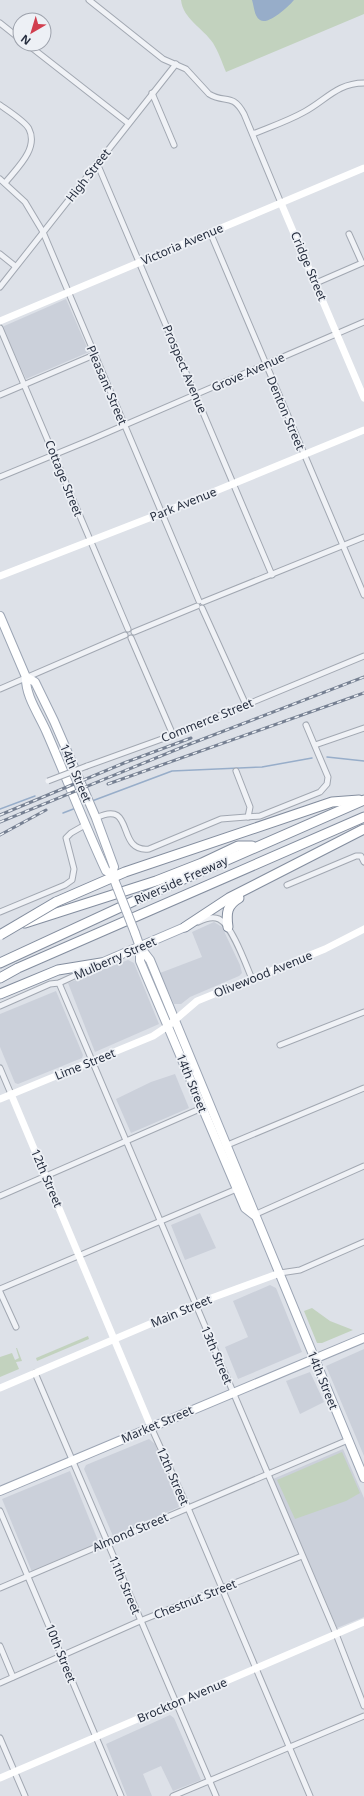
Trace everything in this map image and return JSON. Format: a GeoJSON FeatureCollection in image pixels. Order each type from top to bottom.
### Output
{"type":"FeatureCollection","features":[{"type":"Feature","properties":{"kind":"highway","name":"Riverside Freeway"},"geometry":{"type":"LineString","coordinates":[[0,964],[256,846],[364,800]]}},
{"type":"Feature","properties":{"kind":"highway"},"geometry":{"type":"LineString","coordinates":[[0,935],[56,902],[113,876],[332,802],[364,800]]}},
{"type":"Feature","properties":{"kind":"highway","name":"Riverside Freeway"},"geometry":{"type":"LineString","coordinates":[[0,978],[18,968],[364,817]]}},
{"type":"Feature","properties":{"kind":"highway"},"geometry":{"type":"LineString","coordinates":[[185,927],[218,905],[257,883],[364,829]]}},
{"type":"Feature","properties":{"kind":"highway"},"geometry":{"type":"LineString","coordinates":[[0,930],[156,881],[238,846],[256,846]]}},
{"type":"Feature","properties":{"kind":"highway"},"geometry":{"type":"LineString","coordinates":[[228,926],[226,913],[230,904],[253,889],[257,883]]}},
{"type":"Feature","properties":{"kind":"highway"},"geometry":{"type":"LineString","coordinates":[[0,994],[58,970],[101,963]]}},
{"type":"Feature","properties":{"kind":"main road","name":"14th Street"},"geometry":{"type":"LineString","coordinates":[[0,616],[26,677],[25,687],[42,720],[85,826],[106,871],[113,876]]}},
{"type":"Feature","properties":{"kind":"main road","name":"14th Street"},"geometry":{"type":"LineString","coordinates":[[26,677],[35,682],[96,818],[114,867],[113,876],[140,947],[140,961],[171,1023],[221,1132],[223,1147]]}},
{"type":"Feature","properties":{"kind":"main road","name":"Mulberry Street"},"geometry":{"type":"LineString","coordinates":[[101,963],[185,927]]}},
{"type":"Feature","properties":{"kind":"main road","name":"14th Street"},"geometry":{"type":"LineString","coordinates":[[171,1023],[202,1108],[223,1147],[240,1187],[245,1208],[254,1215],[280,1273],[364,1478]]}},
{"type":"Feature","properties":{"kind":"main road"},"geometry":{"type":"LineString","coordinates":[[202,1108],[206,1108],[214,1124],[221,1132]]}},
{"type":"Feature","properties":{"kind":"main road","name":"Market Street"},"geometry":{"type":"LineString","coordinates":[[0,1491],[232,1392],[364,1338]]}},
{"type":"Feature","properties":{"kind":"street","name":"Cridge Street"},"geometry":{"type":"LineString","coordinates":[[91,1],[164,59],[186,69],[214,96],[226,98],[236,102],[244,114],[253,134],[364,398]]}},
{"type":"Feature","properties":{"kind":"street"},"geometry":{"type":"LineString","coordinates":[[0,23],[12,33]]}},
{"type":"Feature","properties":{"kind":"street"},"geometry":{"type":"LineString","coordinates":[[37,52],[128,123]]}},
{"type":"Feature","properties":{"kind":"street","name":"High Street"},"geometry":{"type":"LineString","coordinates":[[0,287],[15,266],[176,64]]}},
{"type":"Feature","properties":{"kind":"street"},"geometry":{"type":"LineString","coordinates":[[253,134],[305,112],[326,95],[345,86],[364,83]]}},
{"type":"Feature","properties":{"kind":"street"},"geometry":{"type":"LineString","coordinates":[[152,93],[174,145]]}},
{"type":"Feature","properties":{"kind":"street"},"geometry":{"type":"LineString","coordinates":[[0,106],[29,128],[32,138],[30,150],[5,183]]}},
{"type":"Feature","properties":{"kind":"street","name":"Prospect Avenue"},"geometry":{"type":"LineString","coordinates":[[98,163],[272,575]]}},
{"type":"Feature","properties":{"kind":"street","name":"Victoria Avenue"},"geometry":{"type":"LineString","coordinates":[[0,321],[364,168]]}},
{"type":"Feature","properties":{"kind":"street","name":"Pleasant Street"},"geometry":{"type":"LineString","coordinates":[[0,179],[25,202],[43,232],[200,604],[246,705]]}},
{"type":"Feature","properties":{"kind":"street","name":"Denton Street"},"geometry":{"type":"LineString","coordinates":[[210,232],[364,595]]}},
{"type":"Feature","properties":{"kind":"street"},"geometry":{"type":"LineString","coordinates":[[316,283],[362,263],[349,234]]}},
{"type":"Feature","properties":{"kind":"street"},"geometry":{"type":"LineString","coordinates":[[0,254],[15,266]]}},
{"type":"Feature","properties":{"kind":"street","name":"Grove Avenue"},"geometry":{"type":"LineString","coordinates":[[0,477],[196,395],[364,322]]}},
{"type":"Feature","properties":{"kind":"street","name":"Cottage Street"},"geometry":{"type":"LineString","coordinates":[[0,328],[89,541],[128,629]]}},
{"type":"Feature","properties":{"kind":"street"},"geometry":{"type":"LineString","coordinates":[[0,395],[94,355]]}},
{"type":"Feature","properties":{"kind":"street","name":"Park Avenue"},"geometry":{"type":"LineString","coordinates":[[0,576],[162,513],[364,430]]}},
{"type":"Feature","properties":{"kind":"street"},"geometry":{"type":"LineString","coordinates":[[131,638],[134,632],[364,537]]}},
{"type":"Feature","properties":{"kind":"street"},"geometry":{"type":"LineString","coordinates":[[0,689],[125,635],[128,629],[134,632]]}},
{"type":"Feature","properties":{"kind":"street"},"geometry":{"type":"LineString","coordinates":[[125,635],[131,638],[173,735]]}},
{"type":"Feature","properties":{"kind":"street","name":"Commerce Street"},"geometry":{"type":"LineString","coordinates":[[48,782],[87,766],[173,735],[364,656]]}},
{"type":"Feature","properties":{"kind":"street"},"geometry":{"type":"LineString","coordinates":[[96,818],[108,813],[116,814],[121,819],[130,843],[142,850],[149,849],[221,819],[260,816],[324,789],[327,784],[328,777],[306,725]]}},
{"type":"Feature","properties":{"kind":"street"},"geometry":{"type":"LineString","coordinates":[[315,745],[364,728]]}},
{"type":"Feature","properties":{"kind":"street"},"geometry":{"type":"LineString","coordinates":[[236,771],[250,807],[248,817]]}},
{"type":"Feature","properties":{"kind":"street"},"geometry":{"type":"LineString","coordinates":[[0,912],[65,885],[72,880],[74,869],[66,838],[71,833],[85,826]]}},
{"type":"Feature","properties":{"kind":"street"},"geometry":{"type":"LineString","coordinates":[[287,885],[360,855],[364,862]]}},
{"type":"Feature","properties":{"kind":"street","name":"Mulberry Street"},"geometry":{"type":"LineString","coordinates":[[185,927],[192,926],[202,920],[214,918],[219,919],[228,926]]}},
{"type":"Feature","properties":{"kind":"street"},"geometry":{"type":"LineString","coordinates":[[228,926],[252,979]]}},
{"type":"Feature","properties":{"kind":"street","name":"Olivewood Avenue"},"geometry":{"type":"LineString","coordinates":[[171,1023],[197,1001],[325,949],[364,929]]}},
{"type":"Feature","properties":{"kind":"street","name":"Mulberry Street"},"geometry":{"type":"LineString","coordinates":[[0,1006],[50,984],[93,969],[101,963]]}},
{"type":"Feature","properties":{"kind":"street","name":"13th Street"},"geometry":{"type":"LineString","coordinates":[[59,982],[232,1392],[269,1474],[302,1556],[336,1634],[364,1706]]}},
{"type":"Feature","properties":{"kind":"street"},"geometry":{"type":"LineString","coordinates":[[280,1045],[364,1012]]}},
{"type":"Feature","properties":{"kind":"street","name":"Lime Street"},"geometry":{"type":"LineString","coordinates":[[0,1099],[153,1036],[171,1023]]}},
{"type":"Feature","properties":{"kind":"street","name":"12th Street"},"geometry":{"type":"LineString","coordinates":[[0,1068],[80,1256],[113,1339],[188,1508],[310,1796]]}},
{"type":"Feature","properties":{"kind":"street"},"geometry":{"type":"LineString","coordinates":[[223,1147],[364,1088]]}},
{"type":"Feature","properties":{"kind":"street"},"geometry":{"type":"LineString","coordinates":[[0,1196],[127,1142],[202,1108]]}},
{"type":"Feature","properties":{"kind":"street"},"geometry":{"type":"LineString","coordinates":[[254,1215],[364,1166]]}},
{"type":"Feature","properties":{"kind":"street"},"geometry":{"type":"LineString","coordinates":[[16,1327],[0,1290],[240,1187]]}},
{"type":"Feature","properties":{"kind":"street","name":"Main Street"},"geometry":{"type":"LineString","coordinates":[[0,1388],[196,1304],[280,1273],[300,1270],[364,1242]]}},
{"type":"Feature","properties":{"kind":"street","name":"11th Street"},"geometry":{"type":"LineString","coordinates":[[35,1373],[216,1796]]}},
{"type":"Feature","properties":{"kind":"street","name":"Almond Street"},"geometry":{"type":"LineString","coordinates":[[0,1588],[107,1541],[348,1440]]}},
{"type":"Feature","properties":{"kind":"street","name":"10th Street"},"geometry":{"type":"LineString","coordinates":[[0,1511],[29,1576],[95,1738],[121,1796]]}},
{"type":"Feature","properties":{"kind":"street","name":"Chestnut Street"},"geometry":{"type":"LineString","coordinates":[[0,1683],[140,1621],[302,1556]]}},
{"type":"Feature","properties":{"kind":"street","name":"Brockton Avenue"},"geometry":{"type":"LineString","coordinates":[[0,1778],[364,1622]]}},
{"type":"Feature","properties":{"kind":"street"},"geometry":{"type":"LineString","coordinates":[[0,1646],[13,1677]]}},
{"type":"Feature","properties":{"kind":"street"},"geometry":{"type":"LineString","coordinates":[[173,1796],[364,1716]]}},
{"type":"Feature","properties":{"kind":"street"},"geometry":{"type":"LineString","coordinates":[[0,1738],[25,1796]]}},
{"type":"Feature","properties":{"kind":"shaded area"},"geometry":{"type":"Polygon","coordinates":[[[66,299],[89,352],[26,379],[2,327],[66,299]]]}},
{"type":"Feature","properties":{"kind":"shaded area"},"geometry":{"type":"Polygon","coordinates":[[[214,922],[222,927],[240,965],[242,973],[239,976],[190,997],[181,1004],[174,1004],[160,973],[202,957],[192,932],[214,922]]]}},
{"type":"Feature","properties":{"kind":"shaded area"},"geometry":{"type":"Polygon","coordinates":[[[128,960],[134,963],[159,1024],[95,1052],[68,983],[128,960]]]}},
{"type":"Feature","properties":{"kind":"shaded area"},"geometry":{"type":"Polygon","coordinates":[[[56,991],[83,1055],[82,1058],[18,1084],[15,1083],[0,1047],[0,1014],[56,991]]]}},
{"type":"Feature","properties":{"kind":"shaded area"},"geometry":{"type":"Polygon","coordinates":[[[175,1074],[189,1108],[131,1133],[116,1099],[151,1082],[175,1074]]]}},
{"type":"Feature","properties":{"kind":"shaded area"},"geometry":{"type":"Polygon","coordinates":[[[200,1213],[216,1248],[185,1260],[171,1225],[200,1213]]]}},
{"type":"Feature","properties":{"kind":"shaded area"},"geometry":{"type":"Polygon","coordinates":[[[270,1285],[276,1288],[302,1352],[238,1379],[225,1347],[248,1337],[233,1301],[270,1285]]]}},
{"type":"Feature","properties":{"kind":"shaded area"},"geometry":{"type":"Polygon","coordinates":[[[364,1349],[364,1456],[326,1366],[364,1349]]]}},
{"type":"Feature","properties":{"kind":"shaded area"},"geometry":{"type":"Polygon","coordinates":[[[310,1372],[324,1402],[300,1414],[286,1381],[310,1372]]]}},
{"type":"Feature","properties":{"kind":"shaded area"},"geometry":{"type":"Polygon","coordinates":[[[149,1439],[155,1444],[179,1507],[113,1536],[84,1469],[86,1465],[149,1439]]]}},
{"type":"Feature","properties":{"kind":"shaded area"},"geometry":{"type":"Polygon","coordinates":[[[343,1449],[364,1498],[364,1617],[337,1628],[273,1479],[343,1449]]]}},
{"type":"Feature","properties":{"kind":"shaded area"},"geometry":{"type":"Polygon","coordinates":[[[70,1471],[99,1543],[32,1572],[2,1499],[70,1471]]]}},
{"type":"Feature","properties":{"kind":"shaded area"},"geometry":{"type":"Polygon","coordinates":[[[170,1715],[174,1718],[201,1780],[173,1791],[161,1766],[143,1774],[152,1796],[127,1796],[106,1744],[170,1715]]]}},
{"type":"Feature","properties":{"kind":"green space"},"geometry":{"type":"Polygon","coordinates":[[[181,0],[364,0],[364,14],[226,72],[213,43],[185,13],[181,0]]]}},
{"type":"Feature","properties":{"kind":"green space"},"geometry":{"type":"Polygon","coordinates":[[[312,1308],[330,1321],[353,1330],[322,1343],[317,1343],[304,1311],[312,1308]]]}},
{"type":"Feature","properties":{"kind":"green space"},"geometry":{"type":"Polygon","coordinates":[[[88,1336],[89,1339],[37,1361],[36,1358],[88,1336]]]}},
{"type":"Feature","properties":{"kind":"green space"},"geometry":{"type":"Polygon","coordinates":[[[16,1348],[22,1361],[16,1362],[19,1369],[0,1377],[0,1357],[12,1353],[15,1360],[19,1358],[16,1348]]]}},
{"type":"Feature","properties":{"kind":"green space"},"geometry":{"type":"Polygon","coordinates":[[[342,1452],[360,1493],[346,1501],[295,1519],[277,1480],[342,1452]]]}},
{"type":"Feature","properties":{"kind":"water"},"geometry":{"type":"Polygon","coordinates":[[[252,0],[294,0],[273,18],[264,21],[260,20],[256,16],[252,0]]]}},
{"type":"Feature","properties":{"kind":"waterway"},"geometry":{"type":"LineString","coordinates":[[327,757],[364,761]]}},
{"type":"Feature","properties":{"kind":"waterway"},"geometry":{"type":"LineString","coordinates":[[92,801],[172,771],[262,767],[312,758]]}},
{"type":"Feature","properties":{"kind":"waterway"},"geometry":{"type":"LineString","coordinates":[[0,809],[35,796]]}},
{"type":"Feature","properties":{"kind":"waterway"},"geometry":{"type":"LineString","coordinates":[[63,813],[76,808]]}},
{"type":"Feature","properties":{"kind":"railway"},"geometry":{"type":"LineString","coordinates":[[0,822],[190,744],[364,677]]}},
{"type":"Feature","properties":{"kind":"railway"},"geometry":{"type":"LineString","coordinates":[[108,784],[364,693]]}},
{"type":"Feature","properties":{"kind":"railway"},"geometry":{"type":"LineString","coordinates":[[0,815],[124,763],[191,738]]}},
{"type":"Feature","properties":{"kind":"railway"},"geometry":{"type":"LineString","coordinates":[[0,835],[46,810]]}}]}
